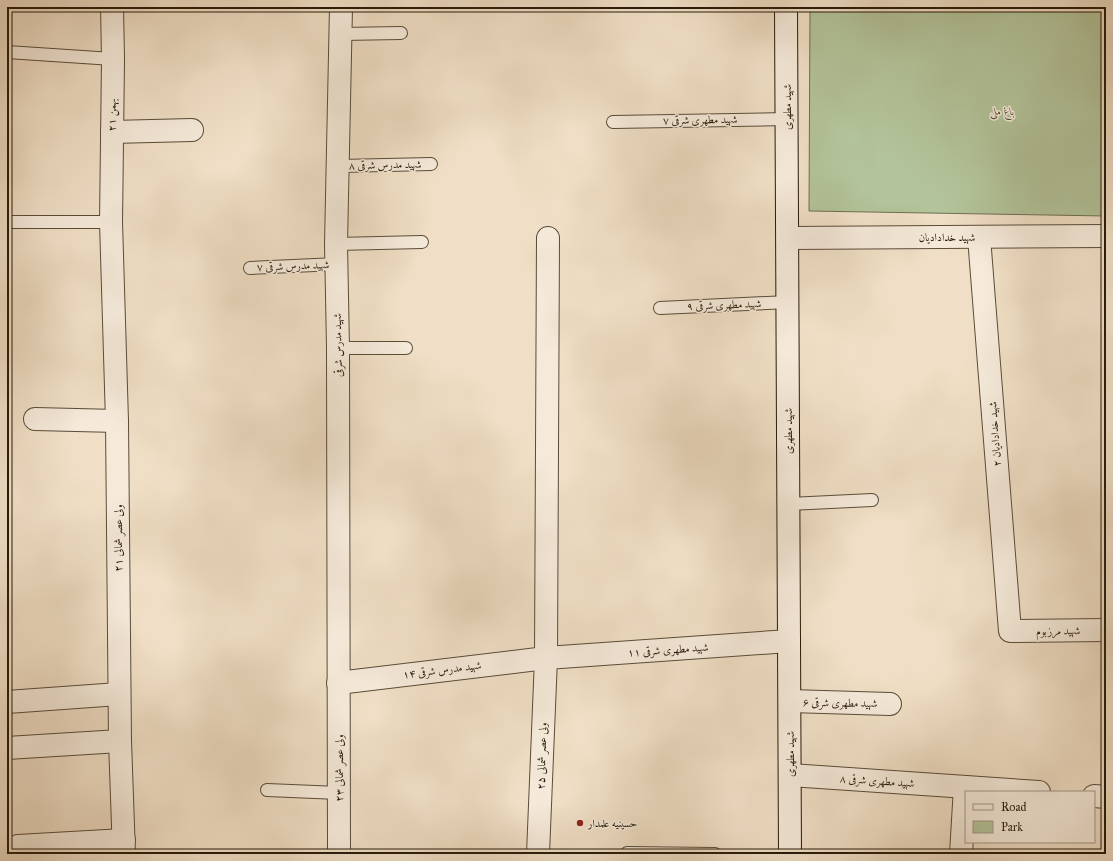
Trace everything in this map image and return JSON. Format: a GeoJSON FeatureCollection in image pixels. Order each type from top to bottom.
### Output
{"type":"FeatureCollection","features":[{"type":"Feature","properties":{"kind":"street","name":"بهمن ۲۱"},"geometry":{"type":"LineString","coordinates":[[111,222],[113,59],[112,7]]}},
{"type":"Feature","properties":{"kind":"street","name":"شهید مدرس شرقی"},"geometry":{"type":"LineString","coordinates":[[338,683],[337,254],[341,7]]}},
{"type":"Feature","properties":{"kind":"street","name":"شهید مطهری"},"geometry":{"type":"LineString","coordinates":[[786,7],[790,854]]}},
{"type":"Feature","properties":{"kind":"street"},"geometry":{"type":"LineString","coordinates":[[112,132],[192,130]]}},
{"type":"Feature","properties":{"kind":"street","name":"ولی عصر شمالی ۲۱"},"geometry":{"type":"LineString","coordinates":[[111,222],[117,421],[120,741],[124,847]]}},
{"type":"Feature","properties":{"kind":"street","name":"شهید خدادادیان"},"geometry":{"type":"LineString","coordinates":[[788,238],[1106,236]]}},
{"type":"Feature","properties":{"kind":"street","name":"شهید خدادادیان ۲"},"geometry":{"type":"LineString","coordinates":[[979,237],[1010,631]]}},
{"type":"Feature","properties":{"kind":"street","name":"ولی عصر شمالی ۲۵"},"geometry":{"type":"LineString","coordinates":[[538,854],[546,658],[548,238]]}},
{"type":"Feature","properties":{"kind":"street"},"geometry":{"type":"LineString","coordinates":[[35,418],[117,421]]}},
{"type":"Feature","properties":{"kind":"street","name":"شهید مرزبوم"},"geometry":{"type":"LineString","coordinates":[[1010,631],[1106,630]]}},
{"type":"Feature","properties":{"kind":"street","name":"شهید مطهری شرقی ۱۱"},"geometry":{"type":"LineString","coordinates":[[546,658],[789,641]]}},
{"type":"Feature","properties":{"kind":"street","name":"شهید مدرس شرقی ۱۴"},"geometry":{"type":"LineString","coordinates":[[338,683],[546,658]]}},
{"type":"Feature","properties":{"kind":"street","name":"ولی عصر شمالی ۲۳"},"geometry":{"type":"LineString","coordinates":[[338,683],[339,854]]}},
{"type":"Feature","properties":{"kind":"street"},"geometry":{"type":"LineString","coordinates":[[7,702],[120,694]]}},
{"type":"Feature","properties":{"kind":"street","name":"شهید مطهری شرقی ۶"},"geometry":{"type":"LineString","coordinates":[[790,701],[890,704]]}},
{"type":"Feature","properties":{"kind":"street"},"geometry":{"type":"LineString","coordinates":[[7,748],[120,741]]}},
{"type":"Feature","properties":{"kind":"street","name":"شهید مطهری شرقی ۸"},"geometry":{"type":"LineString","coordinates":[[790,775],[1024,791]]}},
{"type":"Feature","properties":{"kind":"street"},"geometry":{"type":"LineString","coordinates":[[961,854],[964,787]]}},
{"type":"Feature","properties":{"kind":"street"},"geometry":{"type":"LineString","coordinates":[[1095,796],[1106,797]]}},
{"type":"Feature","properties":{"kind":"street"},"geometry":{"type":"LineString","coordinates":[[18,846],[124,847]]}},
{"type":"Feature","properties":{"kind":"lane"},"geometry":{"type":"LineString","coordinates":[[341,34],[401,33]]}},
{"type":"Feature","properties":{"kind":"lane"},"geometry":{"type":"LineString","coordinates":[[7,52],[113,59]]}},
{"type":"Feature","properties":{"kind":"lane","name":"شهید مطهری شرقی ۷"},"geometry":{"type":"LineString","coordinates":[[613,122],[787,119]]}},
{"type":"Feature","properties":{"kind":"lane","name":"شهید مدرس شرقی ۸"},"geometry":{"type":"LineString","coordinates":[[339,166],[431,164]]}},
{"type":"Feature","properties":{"kind":"lane"},"geometry":{"type":"LineString","coordinates":[[7,222],[111,222]]}},
{"type":"Feature","properties":{"kind":"lane","name":"شهید مدرس شرقی ۷"},"geometry":{"type":"LineString","coordinates":[[250,268],[422,242]]}},
{"type":"Feature","properties":{"kind":"lane","name":"شهید مطهری شرقی ۹"},"geometry":{"type":"LineString","coordinates":[[660,308],[788,302]]}},
{"type":"Feature","properties":{"kind":"lane"},"geometry":{"type":"LineString","coordinates":[[338,348],[406,348]]}},
{"type":"Feature","properties":{"kind":"lane"},"geometry":{"type":"LineString","coordinates":[[789,504],[872,500]]}},
{"type":"Feature","properties":{"kind":"lane"},"geometry":{"type":"LineString","coordinates":[[267,790],[339,793]]}},
{"type":"Feature","properties":{"kind":"lane"},"geometry":{"type":"LineString","coordinates":[[627,853],[715,854]]}},
{"type":"Feature","properties":{"kind":"green space","name":"باغ ملی"},"geometry":{"type":"Polygon","coordinates":[[[810,7],[1106,7],[1106,216],[809,211],[810,7]]]}},
{"type":"Feature","properties":{"kind":"place","name":"حسینیه علمدار"},"geometry":{"type":"Point","coordinates":[580,823]}}]}
